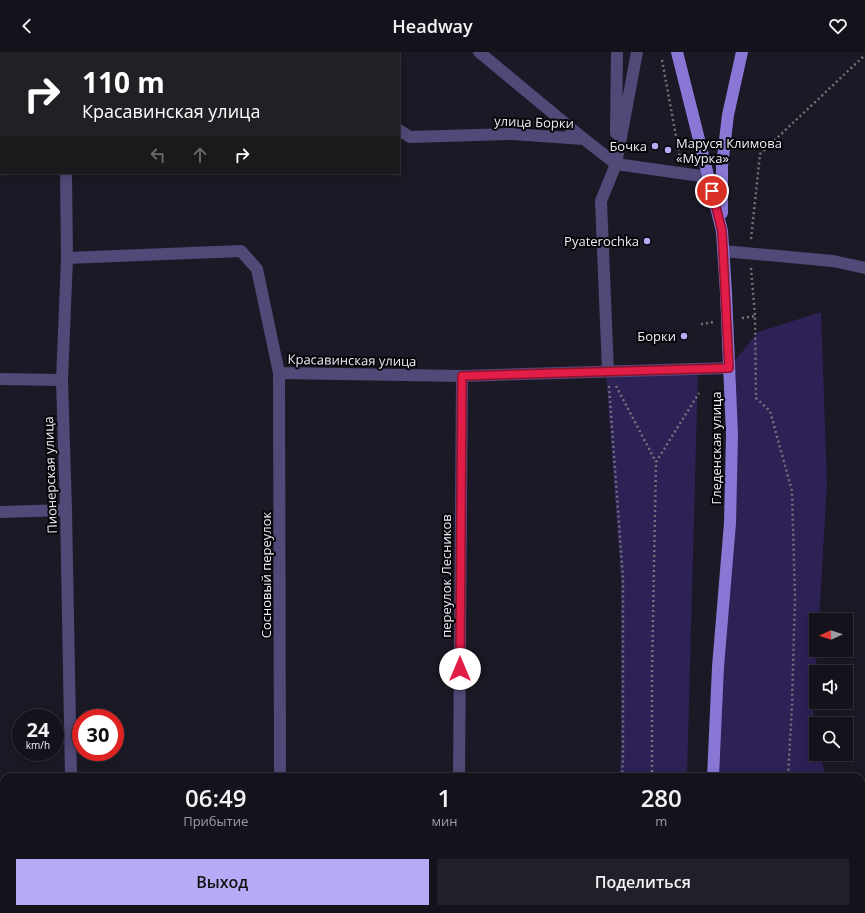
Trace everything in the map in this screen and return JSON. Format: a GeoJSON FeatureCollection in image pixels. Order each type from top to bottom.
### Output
{"type":"FeatureCollection","features":[{"type":"Feature","properties":{"kind":"main road","name":"Гледенская улица"},"geometry":{"type":"LineString","coordinates":[[677,52],[722,231],[727,320],[732,435],[730,523],[718,667],[713,773]]}},
{"type":"Feature","properties":{"kind":"main road"},"geometry":{"type":"LineString","coordinates":[[722,231],[722,166],[728,115],[742,52]]}},
{"type":"Feature","properties":{"kind":"street"},"geometry":{"type":"LineString","coordinates":[[479,52],[584,139]]}},
{"type":"Feature","properties":{"kind":"street"},"geometry":{"type":"LineString","coordinates":[[616,164],[617,52]]}},
{"type":"Feature","properties":{"kind":"street"},"geometry":{"type":"LineString","coordinates":[[608,371],[601,201],[616,164],[637,52]]}},
{"type":"Feature","properties":{"kind":"street","name":"улица Борки"},"geometry":{"type":"LineString","coordinates":[[400,131],[410,138],[512,134],[584,139],[616,164],[708,177]]}},
{"type":"Feature","properties":{"kind":"street","name":"Пионерская улица"},"geometry":{"type":"LineString","coordinates":[[66,174],[67,258],[62,380],[71,773]]}},
{"type":"Feature","properties":{"kind":"street","name":"Красавинская улица"},"geometry":{"type":"LineString","coordinates":[[67,258],[241,251],[257,269],[279,373],[462,376],[729,368]]}},
{"type":"Feature","properties":{"kind":"street"},"geometry":{"type":"LineString","coordinates":[[723,251],[833,261],[865,268]]}},
{"type":"Feature","properties":{"kind":"street","name":"Сосновый переулок"},"geometry":{"type":"LineString","coordinates":[[279,373],[280,773]]}},
{"type":"Feature","properties":{"kind":"street","name":"переулок Лесников"},"geometry":{"type":"LineString","coordinates":[[459,773],[462,376]]}},
{"type":"Feature","properties":{"kind":"street"},"geometry":{"type":"LineString","coordinates":[[0,379],[62,380]]}},
{"type":"Feature","properties":{"kind":"street"},"geometry":{"type":"LineString","coordinates":[[0,512],[66,510]]}},
{"type":"Feature","properties":{"kind":"path"},"geometry":{"type":"LineString","coordinates":[[788,773],[795,597],[792,491],[770,411],[756,398],[755,316],[750,253],[760,154],[865,55]]}},
{"type":"Feature","properties":{"kind":"path"},"geometry":{"type":"LineString","coordinates":[[662,60],[683,174]]}},
{"type":"Feature","properties":{"kind":"path"},"geometry":{"type":"LineString","coordinates":[[701,324],[755,316]]}},
{"type":"Feature","properties":{"kind":"path"},"geometry":{"type":"LineString","coordinates":[[608,371],[656,462],[652,672],[652,773]]}},
{"type":"Feature","properties":{"kind":"path"},"geometry":{"type":"LineString","coordinates":[[608,371],[623,579],[622,773]]}},
{"type":"Feature","properties":{"kind":"path"},"geometry":{"type":"LineString","coordinates":[[656,462],[699,393]]}},
{"type":"Feature","properties":{"kind":"shaded area"},"geometry":{"type":"Polygon","coordinates":[[[821,312],[827,484],[819,613],[809,613],[809,657],[817,657],[816,665],[809,665],[809,709],[814,709],[813,717],[809,717],[809,761],[822,761],[825,773],[713,773],[730,523],[729,368],[758,332],[821,312]]]}},
{"type":"Feature","properties":{"kind":"shaded area"},"geometry":{"type":"Polygon","coordinates":[[[698,370],[687,773],[619,773],[621,753],[621,579],[606,373],[698,370]]]}},
{"type":"Feature","properties":{"kind":"place","name":"Бочка"},"geometry":{"type":"Point","coordinates":[655,146]}},
{"type":"Feature","properties":{"kind":"place","name":"Маруся Климова «Мурка»"},"geometry":{"type":"Point","coordinates":[668,150]}},
{"type":"Feature","properties":{"kind":"place","name":"Pyaterochka"},"geometry":{"type":"Point","coordinates":[647,241]}},
{"type":"Feature","properties":{"kind":"place","name":"Борки"},"geometry":{"type":"Point","coordinates":[684,336]}},
{"type":"Feature","properties":{"kind":"route"},"geometry":{"type":"LineString","coordinates":[[460,669],[462,376],[729,368],[722,231],[712,191]]}}]}
